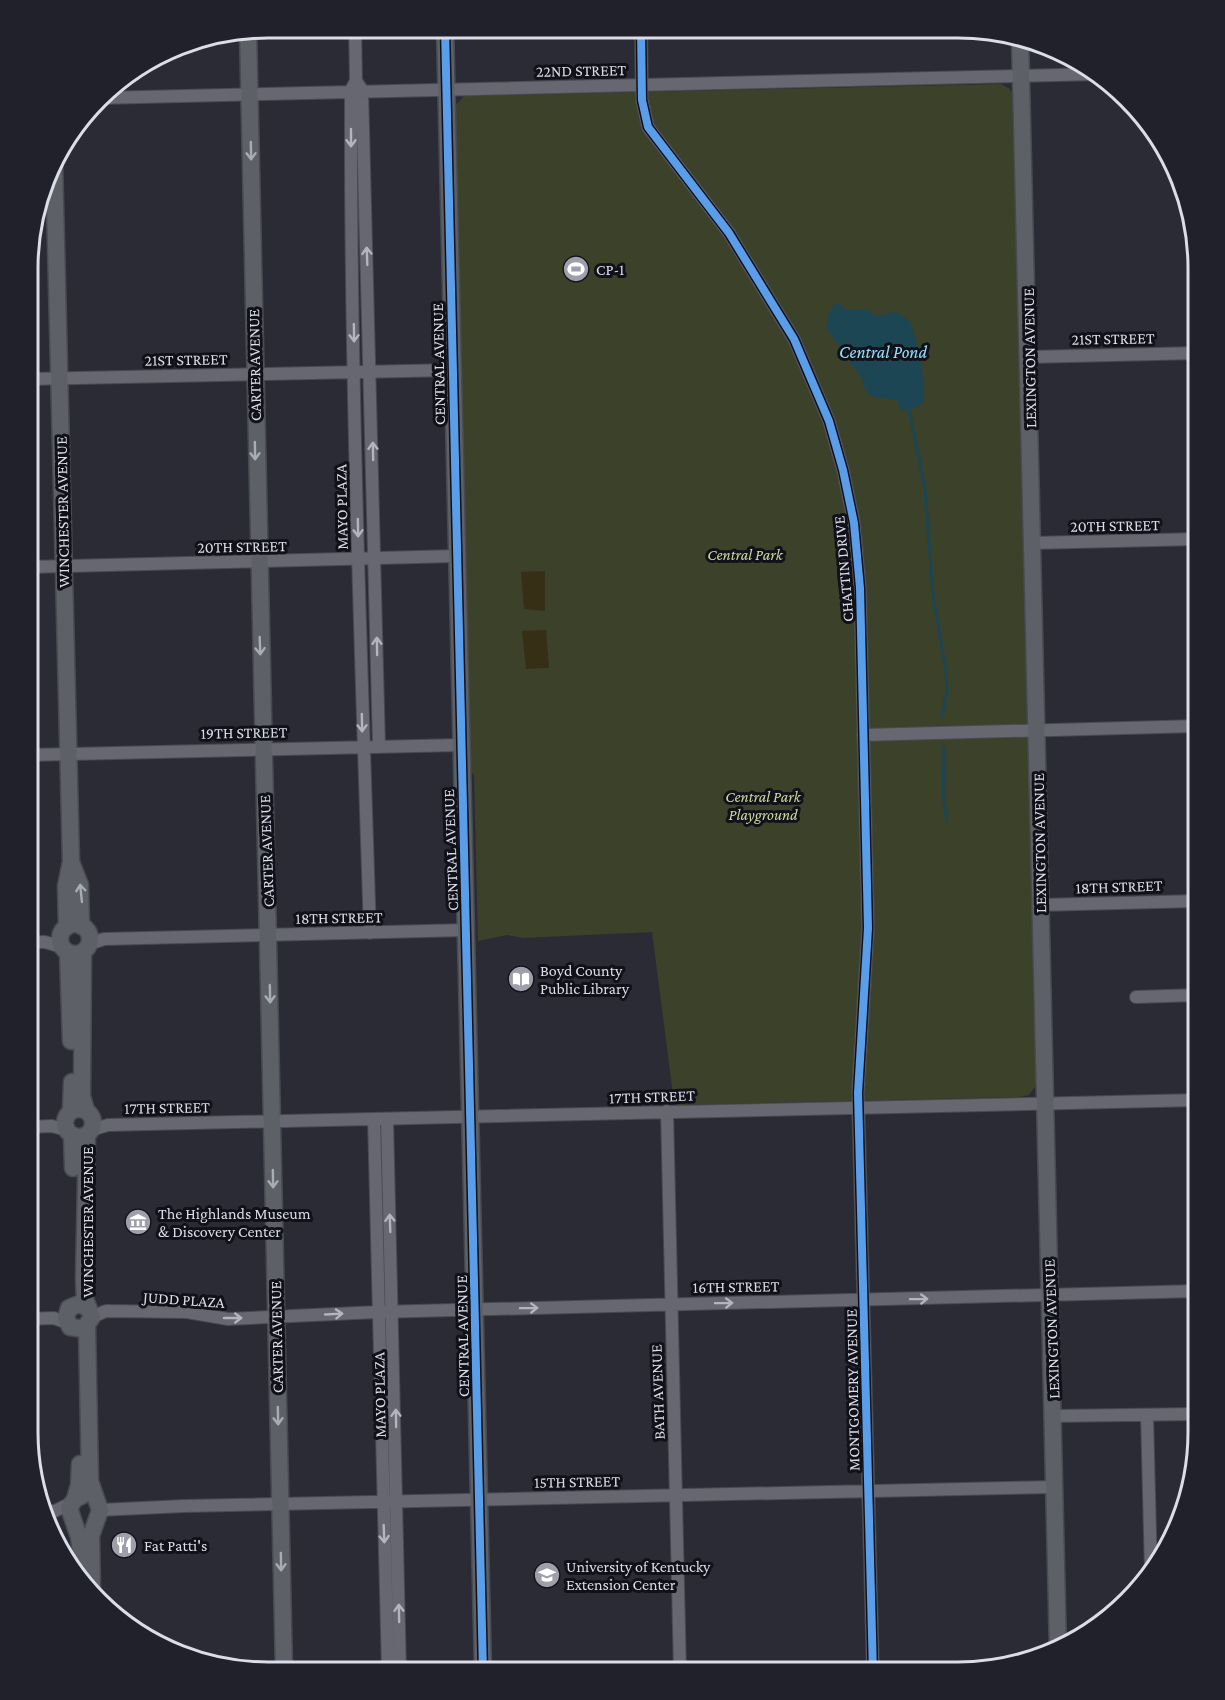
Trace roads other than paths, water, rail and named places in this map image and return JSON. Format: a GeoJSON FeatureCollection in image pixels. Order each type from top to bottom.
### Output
{"type":"FeatureCollection","features":[{"type":"Feature","properties":{"kind":"street","name":"CARTER AVENUE"},"geometry":{"type":"LineString","coordinates":[[248,38],[257,563],[268,935],[284,1662]]}},
{"type":"Feature","properties":{"kind":"street","name":"MAYO PLAZA"},"geometry":{"type":"LineString","coordinates":[[355,38],[371,372],[379,747]]}},
{"type":"Feature","properties":{"kind":"street","name":"CENTRAL AVENUE"},"geometry":{"type":"LineString","coordinates":[[445,38],[483,1662]]}},
{"type":"Feature","properties":{"kind":"street"},"geometry":{"type":"LineString","coordinates":[[641,38],[642,85]]}},
{"type":"Feature","properties":{"kind":"street","name":"LEXINGTON AVENUE"},"geometry":{"type":"LineString","coordinates":[[1020,46],[1058,1640]]}},
{"type":"Feature","properties":{"kind":"street","name":"22ND STREET"},"geometry":{"type":"LineString","coordinates":[[113,98],[357,87],[446,90],[1083,75]]}},
{"type":"Feature","properties":{"kind":"street","name":"CHATTIN DRIVE"},"geometry":{"type":"LineString","coordinates":[[642,85],[648,127],[708,203],[775,305],[803,357],[829,421],[848,492],[858,553],[868,928],[858,1051],[859,1108]]}},
{"type":"Feature","properties":{"kind":"street","name":"MAYO PLAZA"},"geometry":{"type":"LineString","coordinates":[[357,87],[354,373],[370,933]]}},
{"type":"Feature","properties":{"kind":"street","name":"WINCHESTER AVENUE"},"geometry":{"type":"LineString","coordinates":[[54,181],[71,862],[66,886],[75,940],[82,1096],[76,1124],[84,1280],[75,1317],[80,1482],[73,1511],[81,1544],[82,1569]]}},
{"type":"Feature","properties":{"kind":"street","name":"21ST STREET"},"geometry":{"type":"LineString","coordinates":[[1029,357],[1188,353]]}},
{"type":"Feature","properties":{"kind":"street","name":"21ST STREET"},"geometry":{"type":"LineString","coordinates":[[38,379],[452,370]]}},
{"type":"Feature","properties":{"kind":"street","name":"20TH STREET"},"geometry":{"type":"LineString","coordinates":[[1033,543],[1188,539]]}},
{"type":"Feature","properties":{"kind":"street","name":"20TH STREET"},"geometry":{"type":"LineString","coordinates":[[38,567],[257,563],[456,556]]}},
{"type":"Feature","properties":{"kind":"street"},"geometry":{"type":"LineString","coordinates":[[863,735],[1188,726]]}},
{"type":"Feature","properties":{"kind":"street","name":"19TH STREET"},"geometry":{"type":"LineString","coordinates":[[38,755],[460,745]]}},
{"type":"Feature","properties":{"kind":"street","name":"18TH STREET"},"geometry":{"type":"LineString","coordinates":[[1040,905],[1188,901]]}},
{"type":"Feature","properties":{"kind":"street","name":"18TH STREET"},"geometry":{"type":"LineString","coordinates":[[38,942],[466,930]]}},
{"type":"Feature","properties":{"kind":"street"},"geometry":{"type":"LineString","coordinates":[[1136,997],[1188,995]]}},
{"type":"Feature","properties":{"kind":"street","name":"17TH STREET"},"geometry":{"type":"LineString","coordinates":[[38,1126],[1188,1100]]}},
{"type":"Feature","properties":{"kind":"street","name":"MONTGOMERY AVENUE"},"geometry":{"type":"LineString","coordinates":[[859,1108],[873,1662]]}},
{"type":"Feature","properties":{"kind":"street","name":"BATH AVENUE"},"geometry":{"type":"LineString","coordinates":[[667,1111],[681,1662]]}},
{"type":"Feature","properties":{"kind":"street","name":"MAYO PLAZA"},"geometry":{"type":"LineString","coordinates":[[374,1119],[388,1662]]}},
{"type":"Feature","properties":{"kind":"street","name":"MAYO PLAZA"},"geometry":{"type":"LineString","coordinates":[[387,1119],[398,1502],[400,1662]]}},
{"type":"Feature","properties":{"kind":"street","name":"16TH STREET"},"geometry":{"type":"LineString","coordinates":[[275,1317],[474,1309],[1188,1292]]}},
{"type":"Feature","properties":{"kind":"street","name":"JUDD PLAZA"},"geometry":{"type":"LineString","coordinates":[[75,1317],[106,1311],[187,1312],[228,1319],[275,1317]]}},
{"type":"Feature","properties":{"kind":"street"},"geometry":{"type":"LineString","coordinates":[[38,1318],[75,1317]]}},
{"type":"Feature","properties":{"kind":"street","name":"WINCHESTER AVENUE"},"geometry":{"type":"LineString","coordinates":[[75,1317],[96,1510],[91,1536],[92,1580]]}},
{"type":"Feature","properties":{"kind":"street"},"geometry":{"type":"LineString","coordinates":[[1053,1416],[1188,1414]]}},
{"type":"Feature","properties":{"kind":"street"},"geometry":{"type":"LineString","coordinates":[[1147,1415],[1151,1557]]}},
{"type":"Feature","properties":{"kind":"street","name":"15TH STREET"},"geometry":{"type":"LineString","coordinates":[[96,1510],[1055,1487]]}},
{"type":"Feature","properties":{"kind":"street"},"geometry":{"type":"LineString","coordinates":[[85,1495],[96,1510],[85,1526],[73,1511],[85,1495]]}},
{"type":"Feature","properties":{"kind":"street"},"geometry":{"type":"LineString","coordinates":[[52,1511],[73,1511]]}},
{"type":"Feature","properties":{"kind":"water","name":"Central Pond"},"geometry":{"type":"Polygon","coordinates":[[[835,304],[840,304],[846,310],[868,310],[877,316],[896,312],[909,320],[918,347],[923,374],[924,396],[921,404],[902,411],[896,400],[874,397],[866,391],[862,379],[826,327],[828,315],[835,304]]]}},
{"type":"Feature","properties":{"kind":"waterway"},"geometry":{"type":"LineString","coordinates":[[909,409],[925,490],[933,594],[946,672],[947,689],[942,717]]}},
{"type":"Feature","properties":{"kind":"waterway"},"geometry":{"type":"LineString","coordinates":[[944,748],[943,794],[947,821]]}},
{"type":"Feature","properties":{"kind":"place","name":"CP-1"},"geometry":{"type":"Point","coordinates":[576,269]}},
{"type":"Feature","properties":{"kind":"place","name":"Boyd County Public Library"},"geometry":{"type":"Point","coordinates":[521,979]}},
{"type":"Feature","properties":{"kind":"place","name":"The Highlands Museum & Discovery Center"},"geometry":{"type":"Point","coordinates":[138,1222]}},
{"type":"Feature","properties":{"kind":"place","name":"Fat Patti's"},"geometry":{"type":"Point","coordinates":[124,1545]}},
{"type":"Feature","properties":{"kind":"place","name":"University of Kentucky Extension Center"},"geometry":{"type":"Point","coordinates":[547,1575]}},
{"type":"Feature","properties":{"kind":"park label","name":"Central Park"},"geometry":{"type":"Point","coordinates":[745,554]}},
{"type":"Feature","properties":{"kind":"park label","name":"Central Park Playground"},"geometry":{"type":"Point","coordinates":[763,805]}}]}
